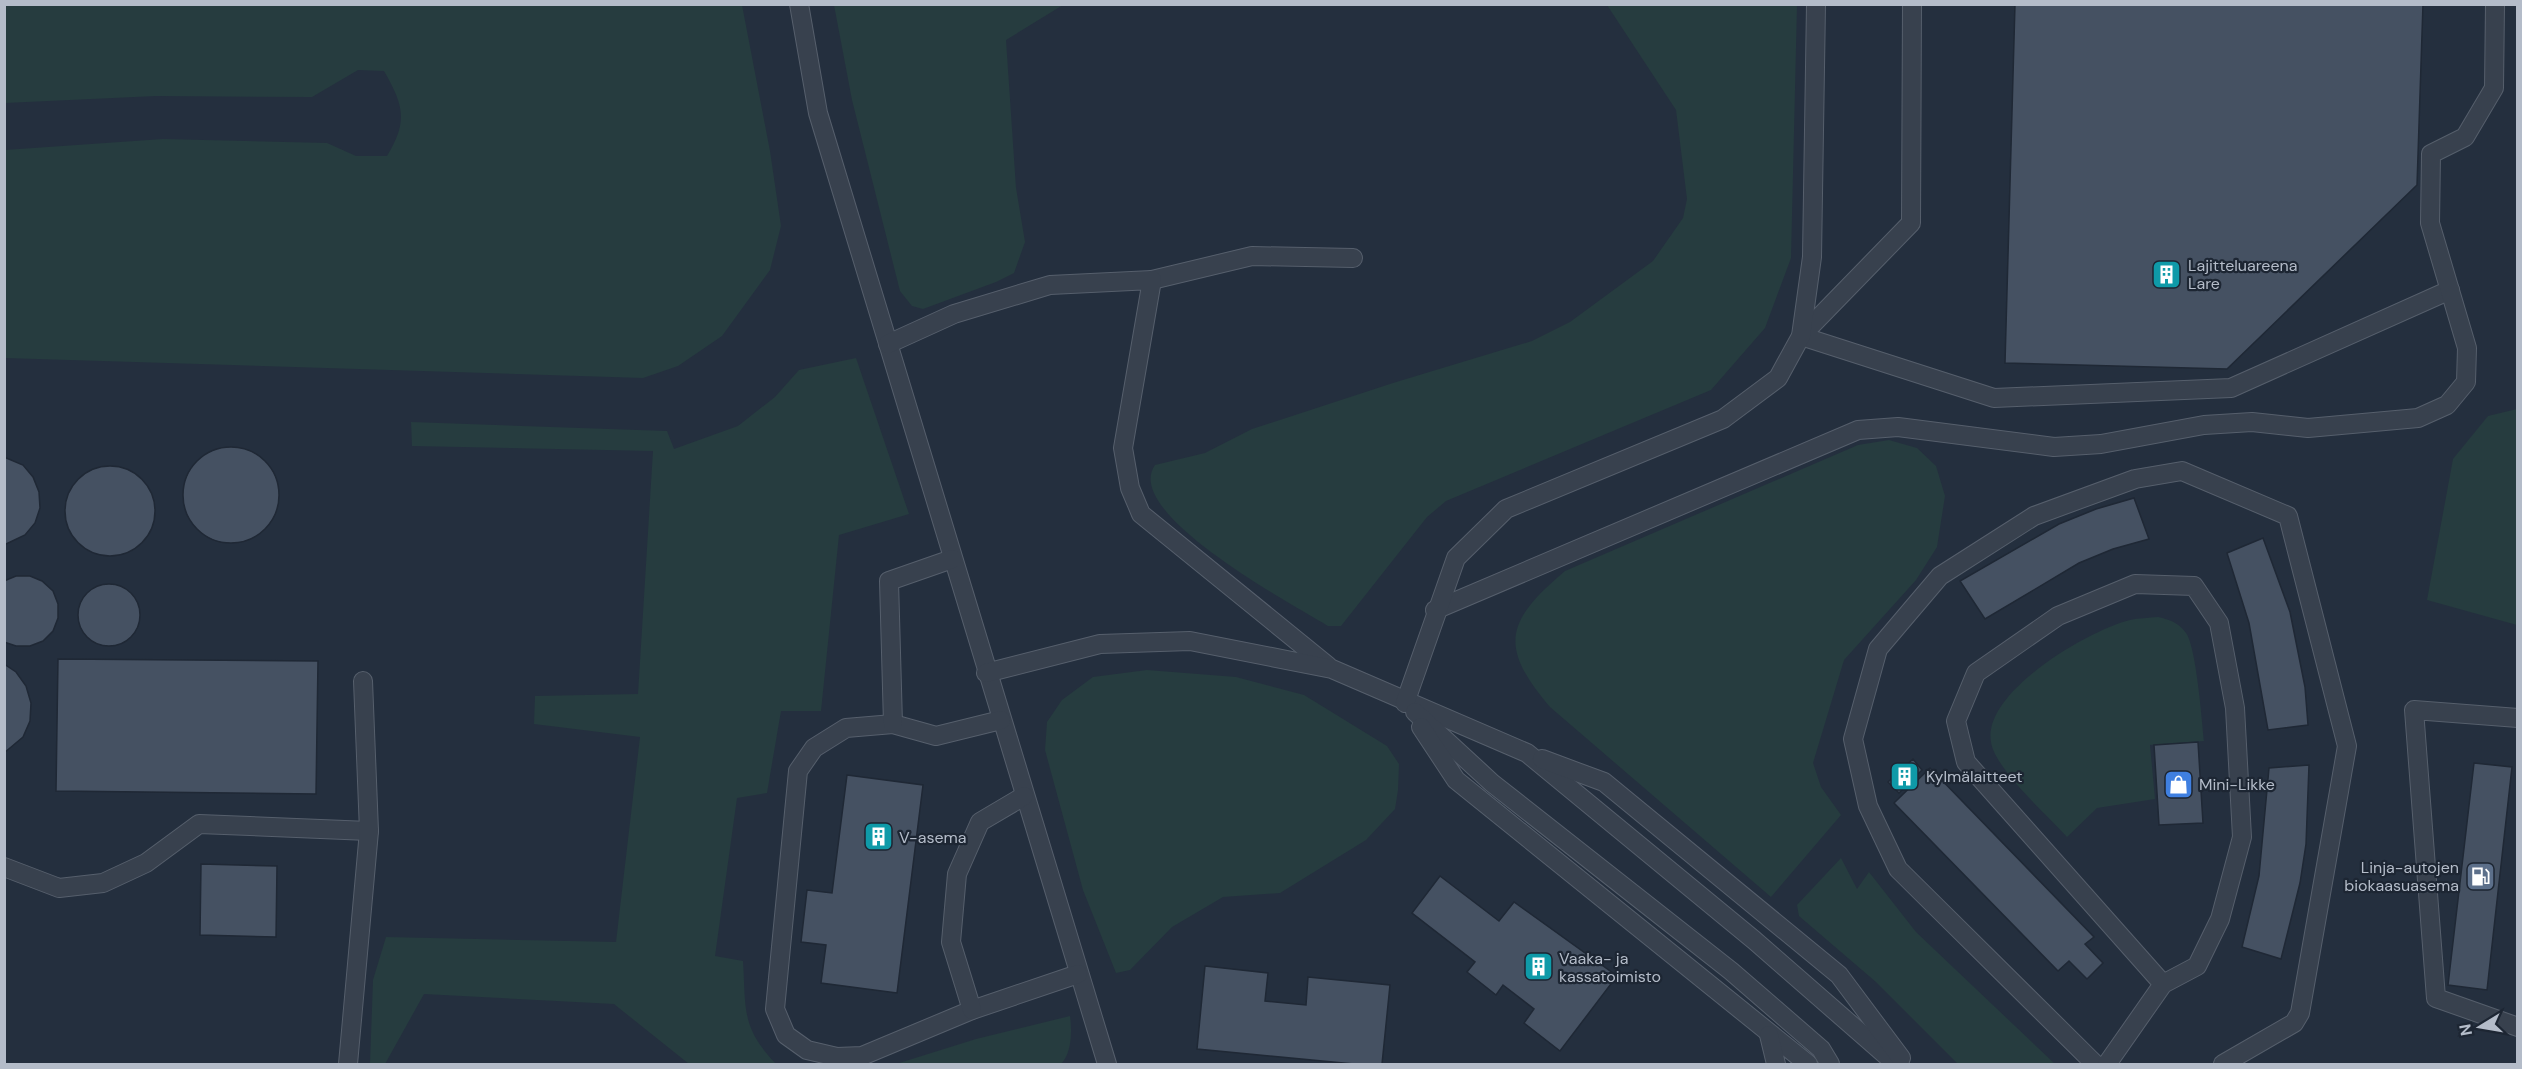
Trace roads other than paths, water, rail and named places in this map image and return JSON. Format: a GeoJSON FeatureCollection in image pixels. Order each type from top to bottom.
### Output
{"type":"FeatureCollection","features":[{"type":"Feature","properties":{"kind":"lane"},"geometry":{"type":"LineString","coordinates":[[799,4],[818,113],[986,673],[1107,1065]]}},
{"type":"Feature","properties":{"kind":"lane"},"geometry":{"type":"LineString","coordinates":[[1801,336],[1812,257],[1816,4]]}},
{"type":"Feature","properties":{"kind":"lane"},"geometry":{"type":"LineString","coordinates":[[1405,702],[1455,558],[1506,509],[1723,419],[1778,378],[1801,336],[1911,223],[1912,4]]}},
{"type":"Feature","properties":{"kind":"lane"},"geometry":{"type":"LineString","coordinates":[[1436,610],[1858,430],[1898,427],[2054,447],[2101,444],[2204,424],[2252,422],[2308,428],[2418,418],[2448,405],[2466,382],[2467,348],[2430,223],[2431,154],[2465,137],[2494,88],[2495,4]]}},
{"type":"Feature","properties":{"kind":"lane"},"geometry":{"type":"LineString","coordinates":[[888,345],[954,314],[1050,285],[1152,280],[1252,256],[1353,258]]}},
{"type":"Feature","properties":{"kind":"lane"},"geometry":{"type":"LineString","coordinates":[[1152,280],[1123,448],[1130,488],[1141,514],[1332,669]]}},
{"type":"Feature","properties":{"kind":"lane"},"geometry":{"type":"LineString","coordinates":[[1801,336],[1994,398],[2231,388],[2450,290]]}},
{"type":"Feature","properties":{"kind":"lane"},"geometry":{"type":"LineString","coordinates":[[2095,1065],[1898,869],[1868,806],[1852,739],[1878,649],[1940,576],[2034,516],[2135,479],[2181,471],[2288,516],[2347,746],[2300,1013],[2294,1023],[2223,1065]]}},
{"type":"Feature","properties":{"kind":"lane"},"geometry":{"type":"LineString","coordinates":[[893,724],[890,581],[952,559]]}},
{"type":"Feature","properties":{"kind":"lane"},"geometry":{"type":"LineString","coordinates":[[2107,1065],[2163,984],[2197,966],[2220,919],[2242,837],[2235,708],[2219,623],[2194,586],[2135,584],[2058,616],[1976,673],[1956,721],[1966,762],[2163,984]]}},
{"type":"Feature","properties":{"kind":"lane"},"geometry":{"type":"LineString","coordinates":[[986,673],[1100,644],[1190,641],[1332,669],[1527,753],[1604,782],[1839,975],[1906,1065]]}},
{"type":"Feature","properties":{"kind":"lane"},"geometry":{"type":"LineString","coordinates":[[348,1065],[369,831],[363,681]]}},
{"type":"Feature","properties":{"kind":"lane"},"geometry":{"type":"LineString","coordinates":[[1405,702],[1456,780],[1808,1065]]}},
{"type":"Feature","properties":{"kind":"lane"},"geometry":{"type":"LineString","coordinates":[[1405,702],[1492,783],[1731,971],[1821,1049],[1830,1065]]}},
{"type":"Feature","properties":{"kind":"lane"},"geometry":{"type":"LineString","coordinates":[[2517,718],[2414,710],[2436,998],[2517,1027]]}},
{"type":"Feature","properties":{"kind":"lane"},"geometry":{"type":"LineString","coordinates":[[1001,720],[936,736],[893,724],[846,728],[814,748],[798,771],[775,1009],[786,1035],[807,1050],[837,1057],[862,1056],[972,1010],[1078,974]]}},
{"type":"Feature","properties":{"kind":"lane"},"geometry":{"type":"LineString","coordinates":[[1527,753],[1754,940],[1896,1065]]}},
{"type":"Feature","properties":{"kind":"lane"},"geometry":{"type":"LineString","coordinates":[[972,1010],[951,942],[957,874],[980,822],[1024,796]]}},
{"type":"Feature","properties":{"kind":"lane"},"geometry":{"type":"LineString","coordinates":[[4,867],[59,888],[103,883],[146,863],[199,824],[369,831]]}},
{"type":"Feature","properties":{"kind":"lane"},"geometry":{"type":"LineString","coordinates":[[1769,1035],[1776,1065]]}},
{"type":"Feature","properties":{"kind":"place","name":"Lajitteluareena Lare"},"geometry":{"type":"Point","coordinates":[2167,274]}},
{"type":"Feature","properties":{"kind":"place","name":"Kylmälaitteet"},"geometry":{"type":"Point","coordinates":[1905,776]}},
{"type":"Feature","properties":{"kind":"place","name":"Mini-Likke"},"geometry":{"type":"Point","coordinates":[2178,784]}},
{"type":"Feature","properties":{"kind":"place","name":"V-asema"},"geometry":{"type":"Point","coordinates":[878,837]}},
{"type":"Feature","properties":{"kind":"place","name":"Linja-autojen biokaasuasema"},"geometry":{"type":"Point","coordinates":[2480,876]}},
{"type":"Feature","properties":{"kind":"place","name":"Vaaka- ja kassatoimisto"},"geometry":{"type":"Point","coordinates":[1538,967]}}]}
